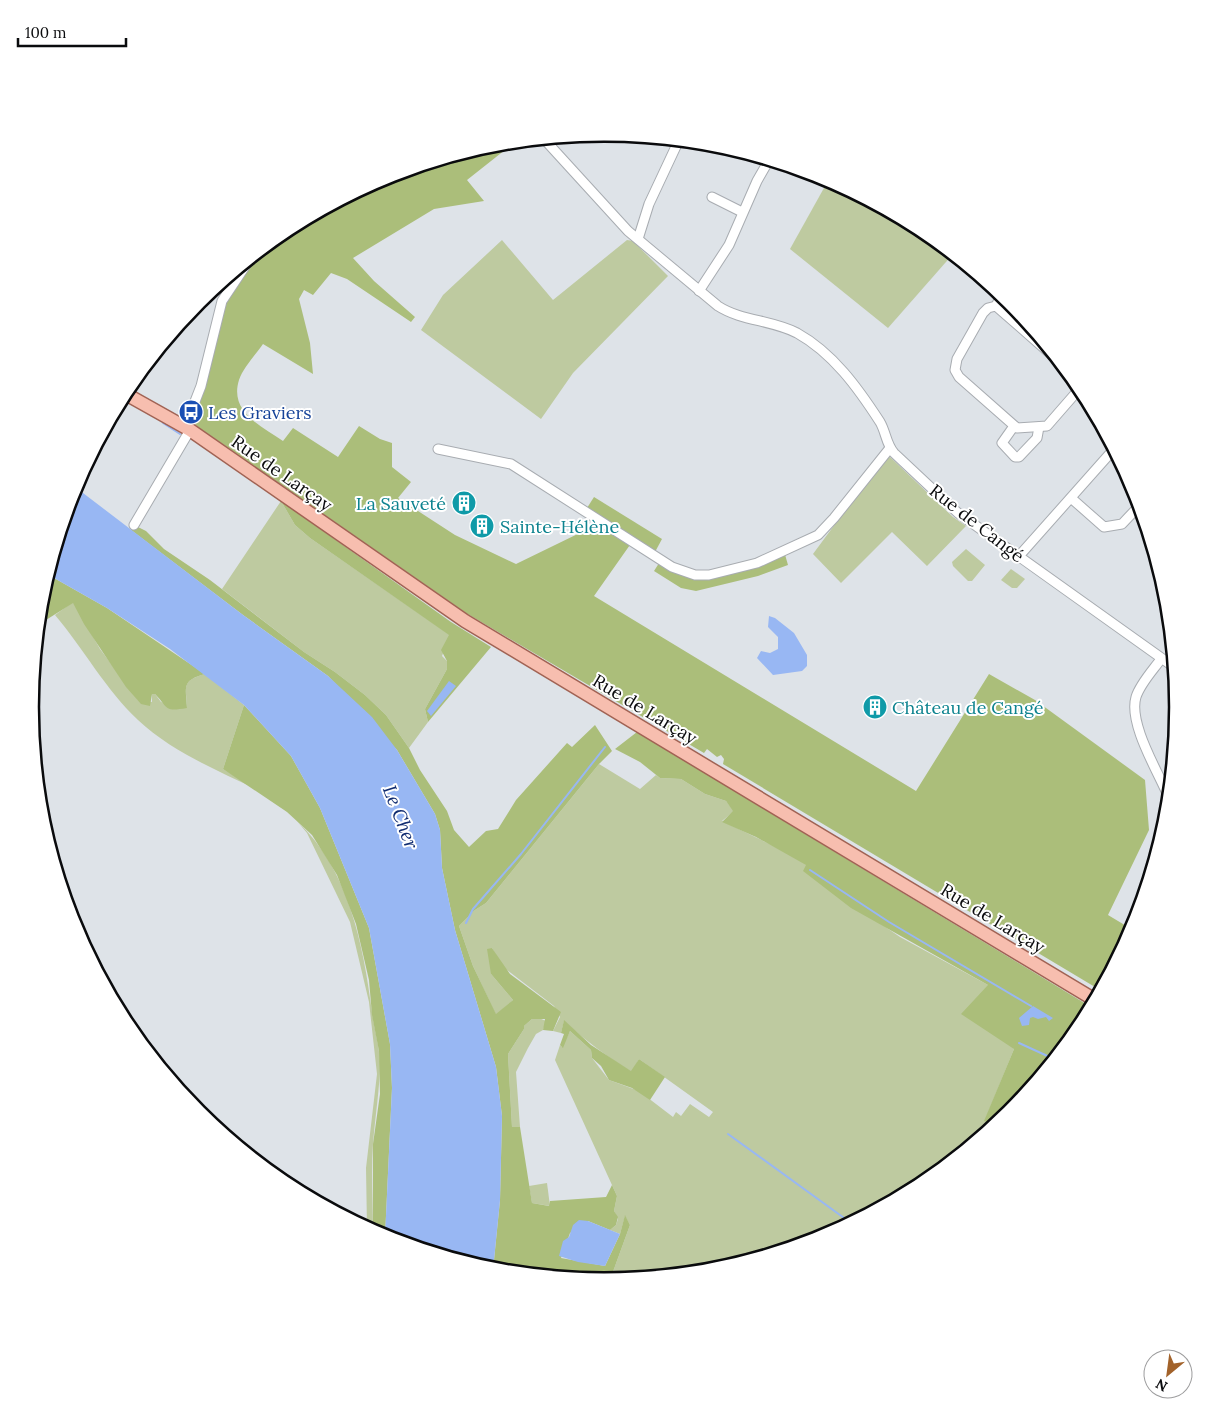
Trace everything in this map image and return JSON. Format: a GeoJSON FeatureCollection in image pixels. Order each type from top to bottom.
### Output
{"type":"FeatureCollection","features":[{"type":"Feature","properties":{"kind":"main road","name":"Rue de Larçay"},"geometry":{"type":"LineString","coordinates":[[132,397],[187,429],[465,621],[1090,997]]}},
{"type":"Feature","properties":{"kind":"street","name":"Rue de Cangé"},"geometry":{"type":"LineString","coordinates":[[549,145],[620,222],[699,291],[729,312],[773,323],[800,335],[818,348],[850,380],[881,423],[890,448],[958,513],[1167,663]]}},
{"type":"Feature","properties":{"kind":"street"},"geometry":{"type":"LineString","coordinates":[[638,239],[649,204],[676,147]]}},
{"type":"Feature","properties":{"kind":"street"},"geometry":{"type":"LineString","coordinates":[[699,291],[729,245],[756,180],[765,166]]}},
{"type":"Feature","properties":{"kind":"street"},"geometry":{"type":"LineString","coordinates":[[712,197],[742,212]]}},
{"type":"Feature","properties":{"kind":"street"},"geometry":{"type":"LineString","coordinates":[[134,525],[187,429],[201,386],[222,301],[239,276]]}},
{"type":"Feature","properties":{"kind":"street"},"geometry":{"type":"LineString","coordinates":[[998,307],[999,303]]}},
{"type":"Feature","properties":{"kind":"street"},"geometry":{"type":"LineString","coordinates":[[1030,336],[998,307],[988,308],[983,312],[957,359],[955,370],[958,377],[1014,426],[1020,428],[1047,426],[1074,394]]}},
{"type":"Feature","properties":{"kind":"street"},"geometry":{"type":"LineString","coordinates":[[1014,426],[1002,444],[1015,456],[1019,457],[1037,438],[1039,427]]}},
{"type":"Feature","properties":{"kind":"street"},"geometry":{"type":"LineString","coordinates":[[438,449],[511,464],[672,567],[689,574],[702,576],[757,563],[818,535],[890,448]]}},
{"type":"Feature","properties":{"kind":"street"},"geometry":{"type":"LineString","coordinates":[[1020,556],[1110,454]]}},
{"type":"Feature","properties":{"kind":"street"},"geometry":{"type":"LineString","coordinates":[[1071,498],[1104,527],[1122,524],[1134,512]]}},
{"type":"Feature","properties":{"kind":"street"},"geometry":{"type":"LineString","coordinates":[[1161,659],[1136,697],[1134,709],[1137,725],[1164,779]]}},
{"type":"Feature","properties":{"kind":"green space"},"geometry":{"type":"Polygon","coordinates":[[[503,152],[467,180],[484,201],[434,209],[353,258],[374,281],[415,317],[411,322],[347,279],[331,273],[313,295],[304,290],[299,299],[310,343],[313,374],[263,344],[239,380],[237,391],[243,409],[257,424],[283,441],[293,428],[338,457],[359,426],[380,439],[392,443],[392,467],[411,482],[398,498],[455,535],[516,564],[592,527],[597,520],[632,542],[594,596],[916,791],[989,674],[1035,700],[1145,780],[1149,830],[1108,915],[1125,925],[1095,987],[723,764],[724,759],[721,755],[717,757],[707,749],[704,753],[466,613],[198,427],[189,418],[222,301],[238,276],[290,237],[321,217],[354,200],[422,172],[458,161],[503,152]]]}},
{"type":"Feature","properties":{"kind":"green space"},"geometry":{"type":"Polygon","coordinates":[[[825,187],[887,217],[948,259],[888,328],[790,249],[825,187]]]}},
{"type":"Feature","properties":{"kind":"green space"},"geometry":{"type":"Polygon","coordinates":[[[502,240],[553,300],[627,240],[633,241],[668,276],[573,373],[541,419],[421,330],[443,295],[502,240]]]}},
{"type":"Feature","properties":{"kind":"green space"},"geometry":{"type":"Polygon","coordinates":[[[890,457],[953,517],[966,526],[927,566],[892,532],[841,583],[813,554],[884,458],[890,457]]]}},
{"type":"Feature","properties":{"kind":"green space"},"geometry":{"type":"Polygon","coordinates":[[[594,497],[662,539],[655,552],[587,508],[594,497]]]}},
{"type":"Feature","properties":{"kind":"green space"},"geometry":{"type":"Polygon","coordinates":[[[281,501],[295,525],[310,538],[450,635],[442,656],[447,661],[447,669],[425,709],[428,722],[409,748],[386,715],[365,695],[335,672],[304,652],[222,589],[281,501]]]}},
{"type":"Feature","properties":{"kind":"green space"},"geometry":{"type":"Polygon","coordinates":[[[281,501],[451,622],[491,647],[428,722],[425,709],[447,669],[447,661],[441,650],[449,635],[310,538],[295,525],[281,501]]]}},
{"type":"Feature","properties":{"kind":"green space"},"geometry":{"type":"Polygon","coordinates":[[[134,525],[146,531],[164,549],[210,580],[304,652],[335,672],[365,695],[386,715],[409,748],[420,770],[447,811],[454,830],[469,847],[486,831],[498,829],[516,800],[567,743],[572,747],[595,725],[612,751],[599,764],[486,903],[475,910],[459,926],[473,966],[496,1014],[513,1000],[491,974],[487,949],[492,948],[510,974],[561,1012],[553,1031],[543,1030],[545,1019],[532,1019],[524,1026],[508,1054],[512,1127],[520,1127],[532,1203],[549,1206],[550,1201],[606,1197],[612,1185],[617,1196],[614,1211],[618,1217],[616,1225],[610,1230],[588,1221],[570,1233],[561,1258],[605,1266],[620,1234],[625,1215],[630,1225],[613,1272],[567,1271],[494,1261],[500,1200],[502,1116],[496,1067],[455,930],[442,868],[440,830],[435,814],[397,750],[328,676],[243,615],[131,530],[134,525]]]}},
{"type":"Feature","properties":{"kind":"green space"},"geometry":{"type":"Polygon","coordinates":[[[966,549],[985,565],[972,581],[968,581],[953,566],[952,562],[966,549]]]}},
{"type":"Feature","properties":{"kind":"green space"},"geometry":{"type":"Polygon","coordinates":[[[784,551],[788,565],[758,576],[696,591],[681,588],[654,571],[661,560],[702,576],[784,551]]]}},
{"type":"Feature","properties":{"kind":"green space"},"geometry":{"type":"Polygon","coordinates":[[[1011,569],[1025,579],[1017,588],[1012,588],[1001,580],[1011,569]]]}},
{"type":"Feature","properties":{"kind":"green space"},"geometry":{"type":"Polygon","coordinates":[[[54,578],[107,608],[205,674],[188,682],[186,689],[187,708],[167,708],[155,694],[152,694],[150,706],[141,704],[126,687],[84,624],[73,603],[46,620],[54,578]]]}},
{"type":"Feature","properties":{"kind":"green space"},"geometry":{"type":"Polygon","coordinates":[[[73,602],[100,649],[138,700],[152,702],[152,694],[155,694],[161,702],[187,708],[186,689],[188,682],[205,674],[244,705],[223,769],[256,789],[179,750],[151,731],[126,708],[55,615],[73,602]]]}},
{"type":"Feature","properties":{"kind":"green space"},"geometry":{"type":"Polygon","coordinates":[[[244,705],[291,756],[320,808],[369,928],[390,1044],[392,1088],[385,1228],[373,1222],[373,1144],[380,1094],[379,1051],[372,1015],[369,980],[356,924],[337,875],[312,835],[287,812],[223,769],[244,705]]]}},
{"type":"Feature","properties":{"kind":"green space"},"geometry":{"type":"Polygon","coordinates":[[[637,732],[1085,1004],[1029,1080],[988,1122],[984,1121],[1014,1049],[961,1014],[988,985],[851,908],[803,871],[806,865],[756,837],[722,822],[733,811],[726,801],[705,794],[681,779],[660,778],[640,762],[615,749],[637,732]]]}},
{"type":"Feature","properties":{"kind":"green space"},"geometry":{"type":"Polygon","coordinates":[[[599,764],[640,789],[656,775],[660,778],[681,779],[705,794],[726,801],[734,811],[722,821],[788,853],[807,865],[804,871],[900,937],[988,985],[1014,1049],[985,1120],[988,1122],[948,1155],[887,1197],[820,1229],[750,1253],[678,1267],[613,1272],[630,1225],[625,1216],[620,1234],[610,1230],[616,1225],[618,1219],[614,1211],[617,1196],[555,1060],[560,1045],[562,1047],[570,1031],[591,1050],[592,1058],[609,1080],[639,1091],[673,1117],[676,1112],[681,1116],[690,1104],[709,1117],[713,1112],[639,1059],[632,1072],[596,1048],[564,1021],[561,1033],[553,1031],[560,1017],[554,1006],[503,967],[492,948],[491,974],[513,1000],[496,1015],[473,966],[459,926],[475,910],[486,903],[599,764]]]}},
{"type":"Feature","properties":{"kind":"green space"},"geometry":{"type":"Polygon","coordinates":[[[297,821],[315,840],[329,862],[351,909],[364,960],[379,1048],[379,1082],[372,1155],[373,1222],[367,1220],[366,1168],[377,1074],[369,1002],[350,922],[307,833],[297,821]]]}},
{"type":"Feature","properties":{"kind":"green space"},"geometry":{"type":"Polygon","coordinates":[[[539,1018],[546,1021],[543,1030],[536,1034],[516,1072],[520,1127],[512,1127],[508,1054],[524,1026],[532,1019],[539,1018]]]}},
{"type":"Feature","properties":{"kind":"green space"},"geometry":{"type":"Polygon","coordinates":[[[564,1020],[591,1045],[631,1071],[639,1059],[665,1077],[650,1100],[632,1088],[609,1080],[601,1066],[592,1058],[591,1050],[570,1031],[563,1048],[560,1045],[564,1034],[561,1033],[564,1020]]]}},
{"type":"Feature","properties":{"kind":"green space"},"geometry":{"type":"Polygon","coordinates":[[[547,1183],[550,1206],[532,1203],[529,1186],[547,1183]]]}},
{"type":"Feature","properties":{"kind":"water","name":"Le Cher"},"geometry":{"type":"Polygon","coordinates":[[[81,493],[243,615],[328,676],[372,717],[397,750],[435,814],[440,830],[442,868],[455,930],[496,1067],[502,1116],[500,1200],[494,1261],[458,1253],[385,1228],[392,1088],[390,1044],[369,928],[320,808],[291,756],[244,705],[170,649],[107,608],[54,578],[69,525],[81,493]]]}},
{"type":"Feature","properties":{"kind":"water"},"geometry":{"type":"Polygon","coordinates":[[[769,616],[775,618],[794,633],[807,655],[807,666],[802,671],[773,675],[757,658],[761,651],[770,653],[778,649],[778,637],[768,627],[769,616]]]}},
{"type":"Feature","properties":{"kind":"water"},"geometry":{"type":"Polygon","coordinates":[[[449,681],[456,686],[431,716],[427,711],[449,681]]]}},
{"type":"Feature","properties":{"kind":"water"},"geometry":{"type":"Polygon","coordinates":[[[1033,1006],[1053,1018],[1049,1021],[1046,1017],[1038,1019],[1033,1017],[1030,1018],[1029,1025],[1022,1026],[1019,1018],[1033,1006]]]}},
{"type":"Feature","properties":{"kind":"water"},"geometry":{"type":"Polygon","coordinates":[[[579,1220],[588,1221],[620,1234],[605,1266],[578,1262],[559,1256],[563,1241],[569,1237],[573,1225],[579,1220]]]}},
{"type":"Feature","properties":{"kind":"waterway"},"geometry":{"type":"LineString","coordinates":[[163,423],[180,434]]}},
{"type":"Feature","properties":{"kind":"waterway"},"geometry":{"type":"LineString","coordinates":[[466,923],[473,909],[521,854],[605,747]]}},
{"type":"Feature","properties":{"kind":"waterway"},"geometry":{"type":"LineString","coordinates":[[810,870],[889,922],[1031,1006]]}},
{"type":"Feature","properties":{"kind":"waterway"},"geometry":{"type":"LineString","coordinates":[[1019,1043],[1048,1056]]}},
{"type":"Feature","properties":{"kind":"waterway"},"geometry":{"type":"LineString","coordinates":[[728,1134],[844,1218]]}},
{"type":"Feature","properties":{"kind":"place","name":"Les Graviers"},"geometry":{"type":"Point","coordinates":[191,412]}},
{"type":"Feature","properties":{"kind":"place","name":"La Sauveté"},"geometry":{"type":"Point","coordinates":[464,503]}},
{"type":"Feature","properties":{"kind":"place","name":"Sainte-Hélène"},"geometry":{"type":"Point","coordinates":[482,526]}},
{"type":"Feature","properties":{"kind":"place","name":"Château de Cangé"},"geometry":{"type":"Point","coordinates":[875,707]}}]}
